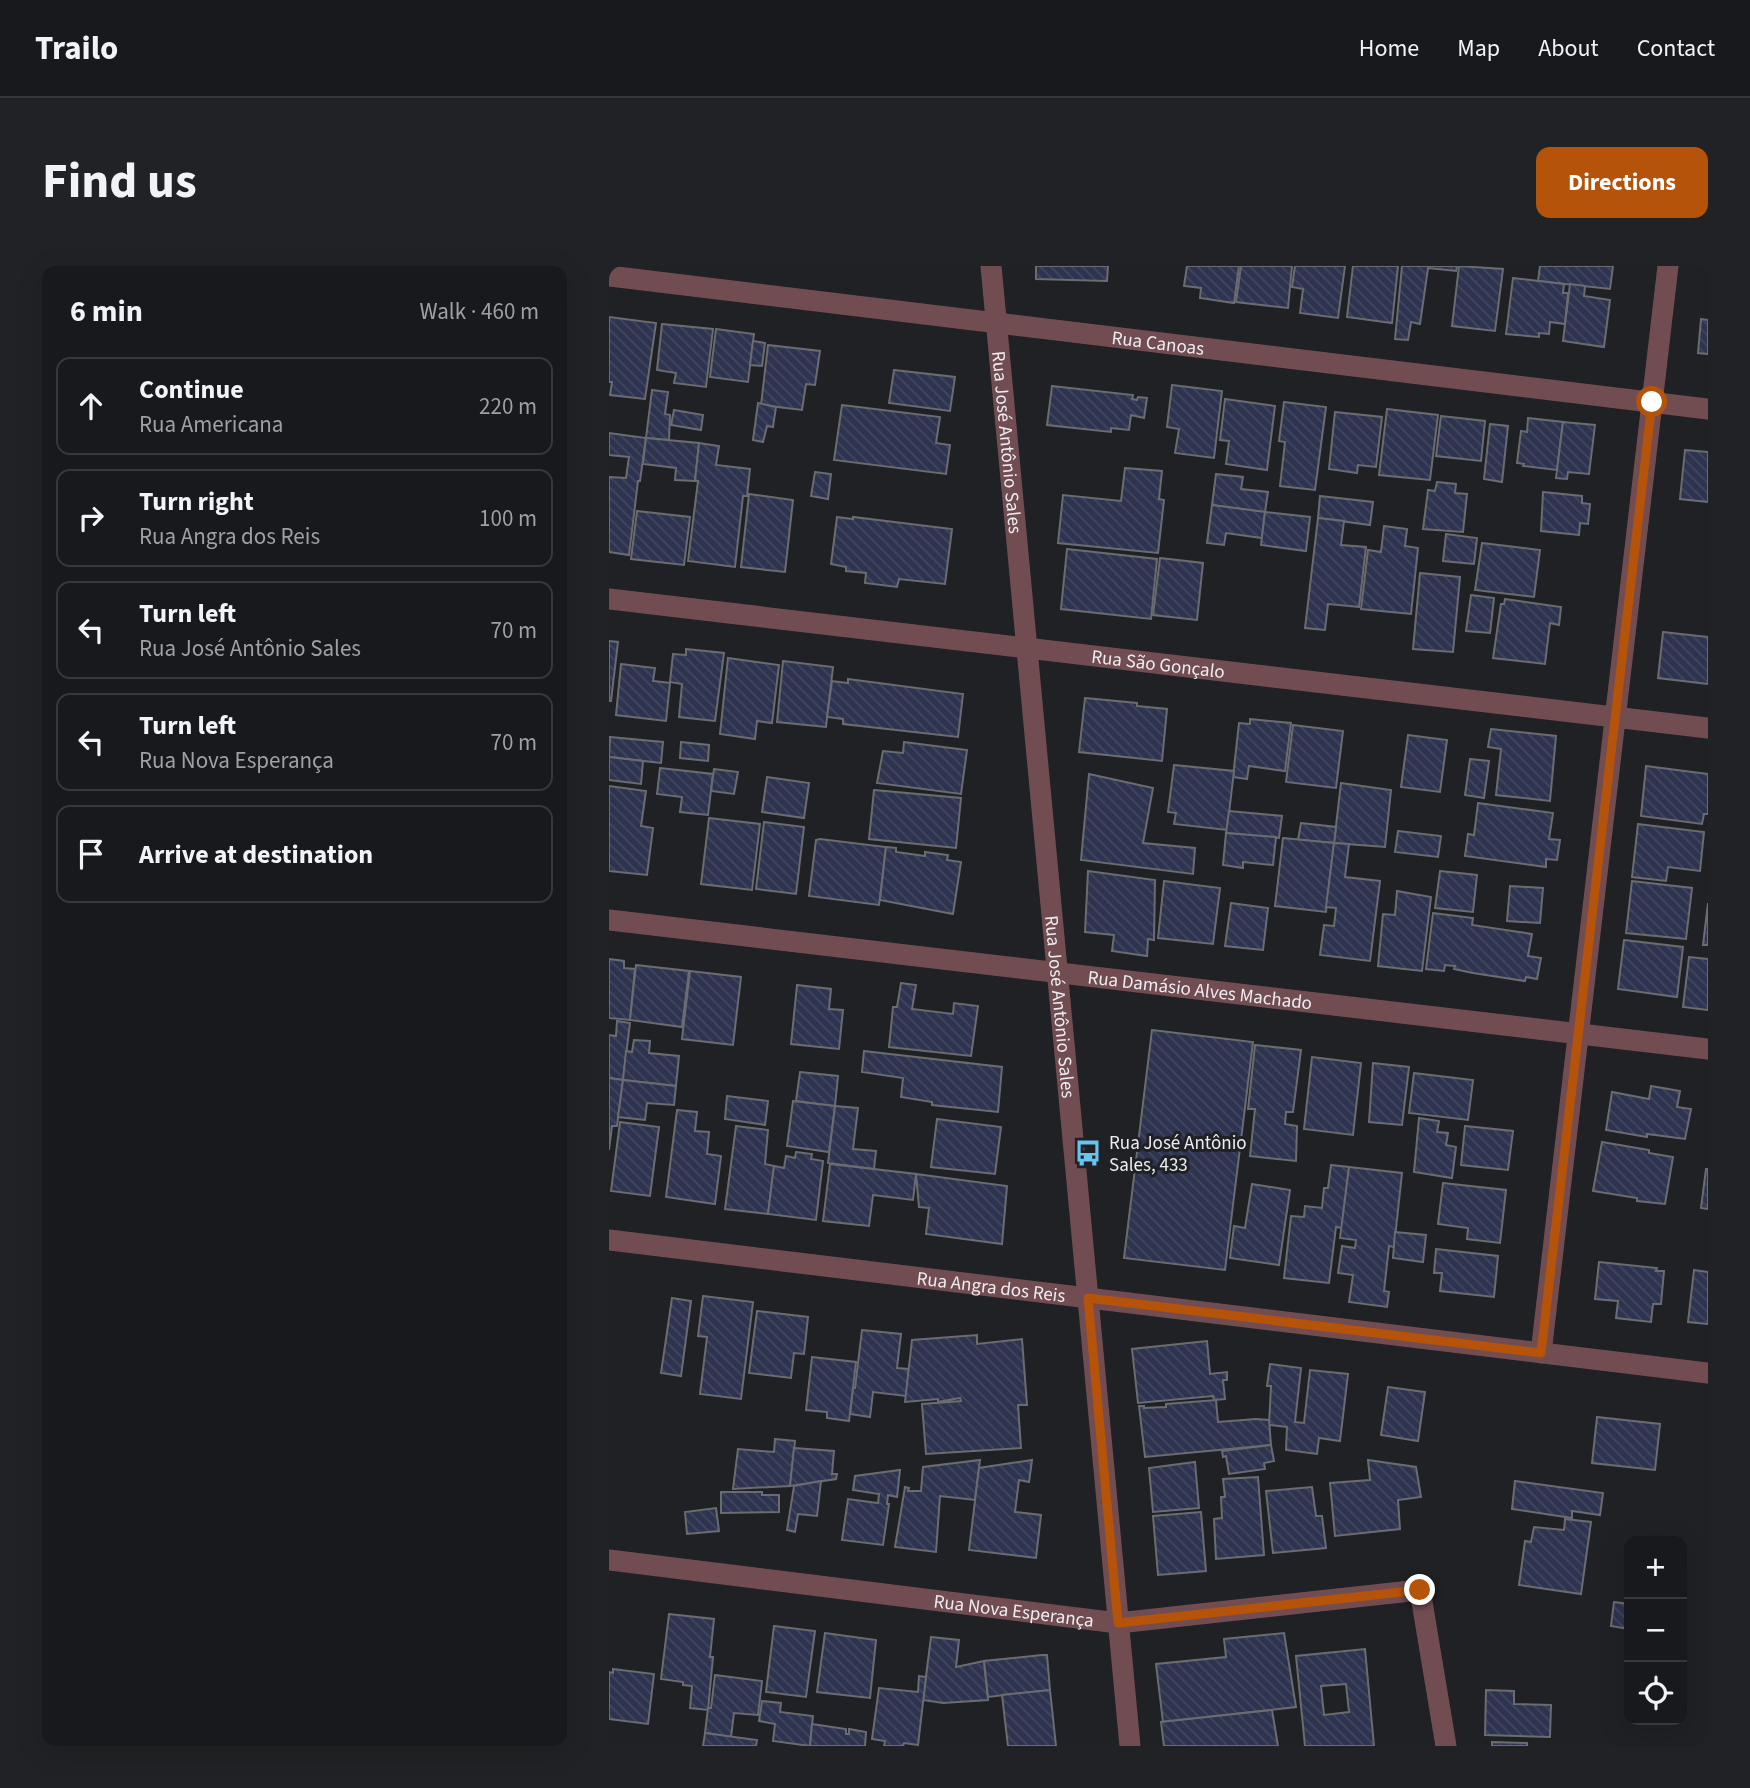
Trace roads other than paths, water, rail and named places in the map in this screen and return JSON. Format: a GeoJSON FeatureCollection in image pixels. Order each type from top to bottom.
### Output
{"type":"FeatureCollection","features":[{"type":"Feature","properties":{"kind":"street","name":"Rua José Antônio Sales"},"geometry":{"type":"LineString","coordinates":[[991,266],[1130,1746]]}},
{"type":"Feature","properties":{"kind":"street"},"geometry":{"type":"LineString","coordinates":[[1541,1353],[1668,266]]}},
{"type":"Feature","properties":{"kind":"street","name":"Rua Canoas"},"geometry":{"type":"LineString","coordinates":[[609,276],[1708,409]]}},
{"type":"Feature","properties":{"kind":"street","name":"Rua São Gonçalo"},"geometry":{"type":"LineString","coordinates":[[609,599],[1708,728]]}},
{"type":"Feature","properties":{"kind":"street","name":"Rua Damásio Alves Machado"},"geometry":{"type":"LineString","coordinates":[[609,920],[1708,1049]]}},
{"type":"Feature","properties":{"kind":"street","name":"Rua Angra dos Reis"},"geometry":{"type":"LineString","coordinates":[[609,1240],[1708,1373]]}},
{"type":"Feature","properties":{"kind":"street","name":"Rua Nova Esperança"},"geometry":{"type":"LineString","coordinates":[[609,1560],[1118,1623],[1420,1590],[1446,1746]]}},
{"type":"Feature","properties":{"kind":"place","name":"Rua José Antônio Sales, 433"},"geometry":{"type":"Point","coordinates":[1088,1153]}}]}
